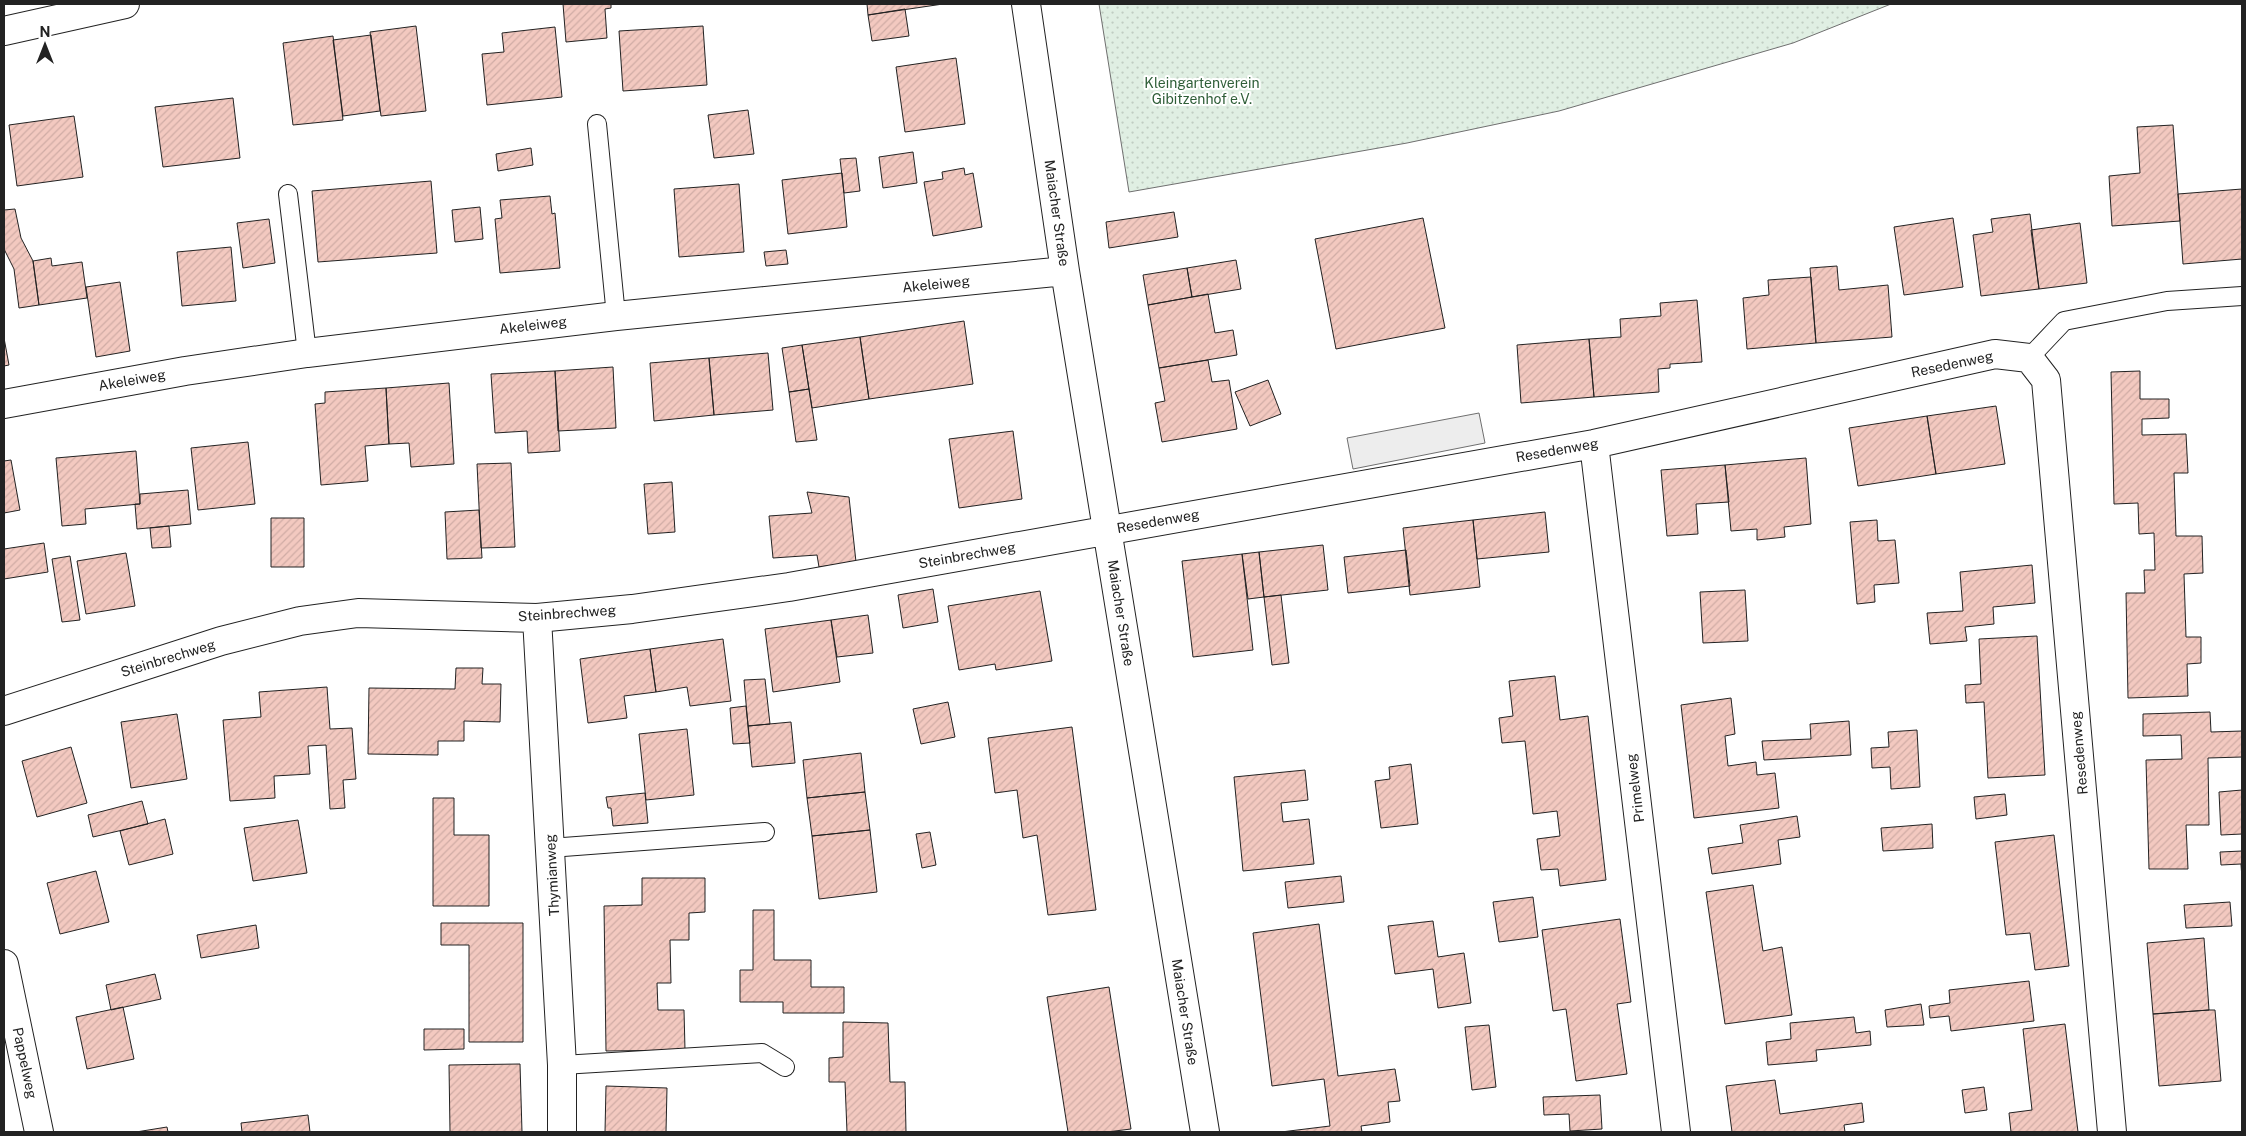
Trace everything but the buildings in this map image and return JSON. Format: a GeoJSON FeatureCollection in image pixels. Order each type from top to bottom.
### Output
{"type":"FeatureCollection","features":[{"type":"Feature","properties":{"kind":"street"},"geometry":{"type":"LineString","coordinates":[[4,31],[125,4]]}},
{"type":"Feature","properties":{"kind":"street","name":"Maiacher Straße"},"geometry":{"type":"LineString","coordinates":[[1026,4],[1065,271],[1205,1132]]}},
{"type":"Feature","properties":{"kind":"street","name":"Akeleiweg"},"geometry":{"type":"LineString","coordinates":[[4,404],[185,371],[307,353],[616,316],[1065,271]]}},
{"type":"Feature","properties":{"kind":"street","name":"Resedenweg"},"geometry":{"type":"LineString","coordinates":[[1108,530],[1594,444],[1995,354],[2028,358],[2046,380],[2112,1132]]}},
{"type":"Feature","properties":{"kind":"street","name":"Primelweg"},"geometry":{"type":"LineString","coordinates":[[1594,444],[1676,1132]]}},
{"type":"Feature","properties":{"kind":"street","name":"Steinbrechweg"},"geometry":{"type":"LineString","coordinates":[[4,711],[221,641],[300,621],[358,613],[537,618],[632,609],[789,587],[1108,530]]}},
{"type":"Feature","properties":{"kind":"street","name":"Thymianweg"},"geometry":{"type":"LineString","coordinates":[[537,618],[562,1064],[562,1132]]}},
{"type":"Feature","properties":{"kind":"street","name":"Pappelweg"},"geometry":{"type":"LineString","coordinates":[[4,964],[39,1132]]}},
{"type":"Feature","properties":{"kind":"lane"},"geometry":{"type":"LineString","coordinates":[[597,124],[616,316]]}},
{"type":"Feature","properties":{"kind":"lane"},"geometry":{"type":"LineString","coordinates":[[288,194],[307,353]]}},
{"type":"Feature","properties":{"kind":"lane"},"geometry":{"type":"LineString","coordinates":[[2028,358],[2064,321],[2167,302],[2242,296]]}},
{"type":"Feature","properties":{"kind":"lane"},"geometry":{"type":"LineString","coordinates":[[550,848],[765,832]]}},
{"type":"Feature","properties":{"kind":"lane"},"geometry":{"type":"LineString","coordinates":[[562,1064],[762,1053],[785,1067]]}},
{"type":"Feature","properties":{"kind":"green space","name":"Kleingartenverein Gibitzenhof e.V."},"geometry":{"type":"Polygon","coordinates":[[[1099,4],[1891,4],[1793,43],[1559,111],[1407,143],[1129,192],[1099,4]]]}},
{"type":"Feature","properties":{"kind":"shaded area"},"geometry":{"type":"Polygon","coordinates":[[[1479,413],[1485,443],[1353,469],[1347,438],[1479,413]]]}}]}
